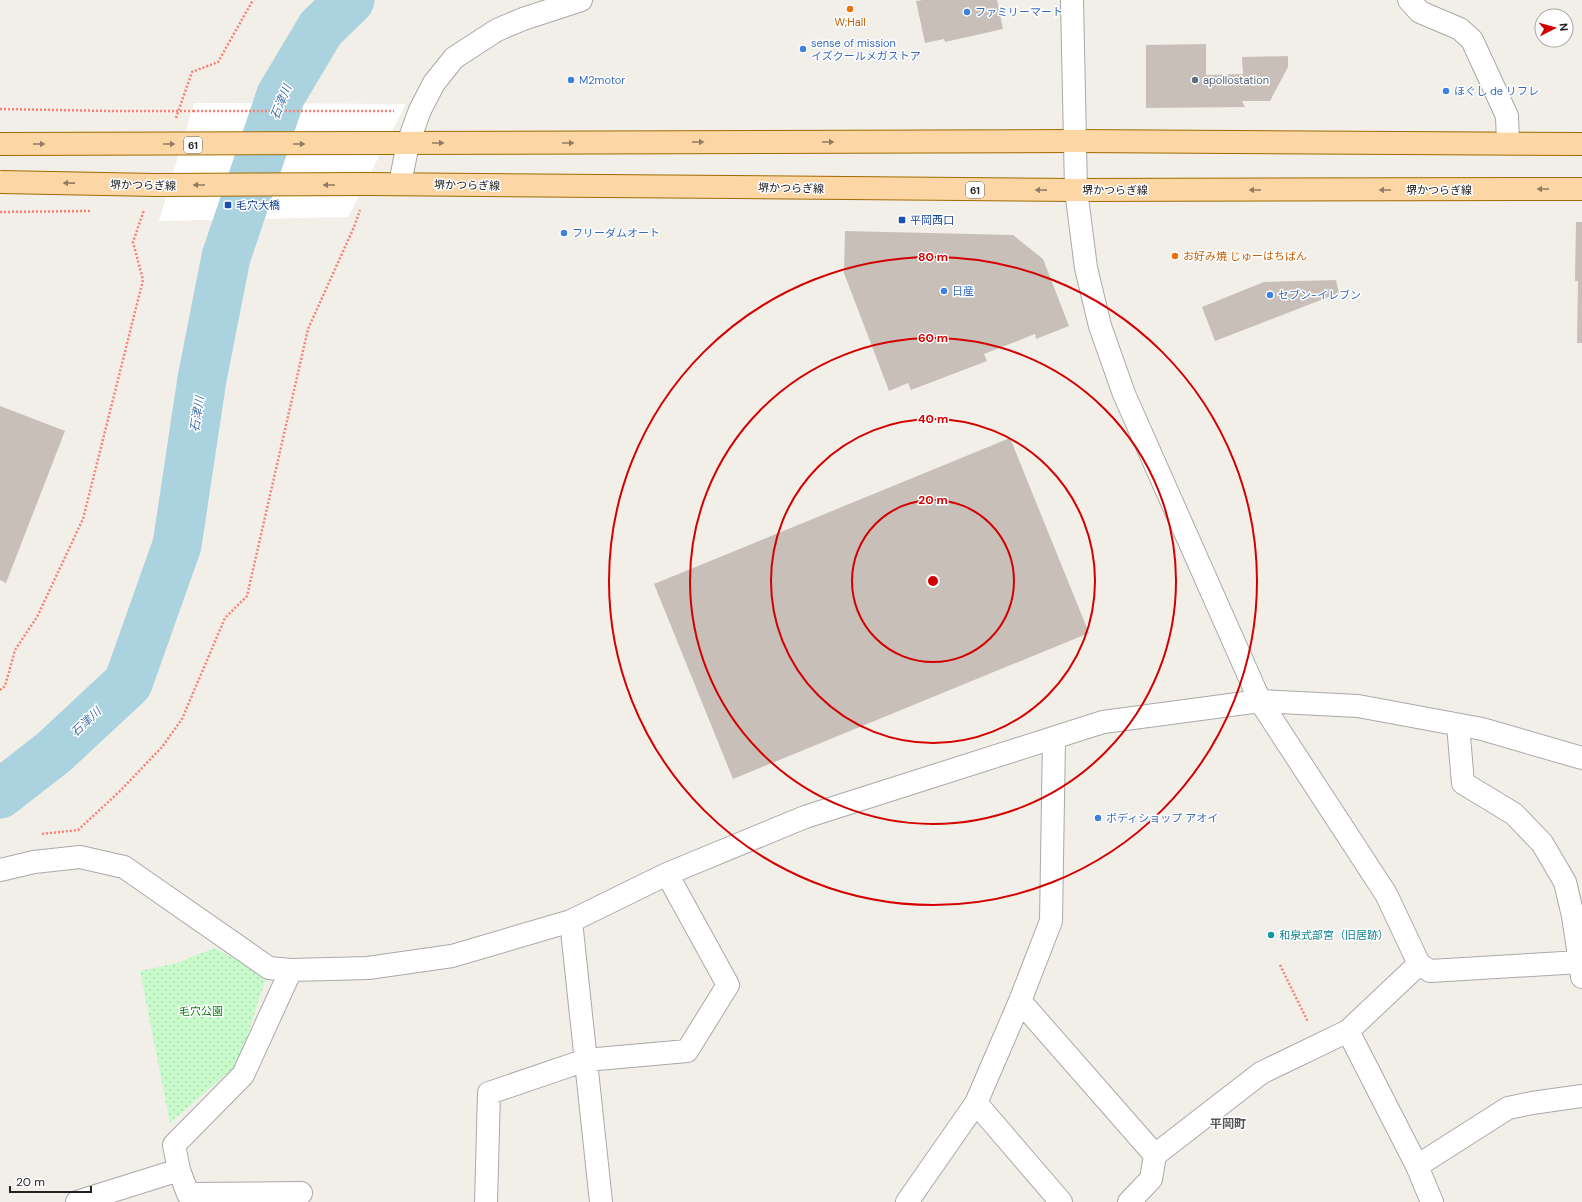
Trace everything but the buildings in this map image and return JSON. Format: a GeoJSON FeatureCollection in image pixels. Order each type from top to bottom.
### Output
{"type":"FeatureCollection","features":[{"type":"Feature","properties":{"kind":"main road","name":"61"},"geometry":{"type":"LineString","coordinates":[[0,144],[1075,141],[1582,144]]}},
{"type":"Feature","properties":{"kind":"main road","name":"堺かつらぎ線"},"geometry":{"type":"LineString","coordinates":[[0,182],[156,185],[400,184],[1076,190],[1582,189]]}},
{"type":"Feature","properties":{"kind":"street"},"geometry":{"type":"LineString","coordinates":[[400,184],[408,143],[420,110],[434,83],[454,58],[504,27],[522,19],[582,0]]}},
{"type":"Feature","properties":{"kind":"street"},"geometry":{"type":"LineString","coordinates":[[1072,0],[1076,190],[1086,268],[1100,326],[1124,394],[1260,701],[1386,894],[1419,964],[1430,971],[1581,970],[1573,916],[1565,882],[1542,843],[1514,814],[1463,783],[1458,725]]}},
{"type":"Feature","properties":{"kind":"street"},"geometry":{"type":"LineString","coordinates":[[1409,0],[1420,12],[1460,29],[1472,40],[1507,116],[1508,143]]}},
{"type":"Feature","properties":{"kind":"street"},"geometry":{"type":"LineString","coordinates":[[0,870],[34,862],[80,857],[124,867],[269,968],[290,970],[368,968],[452,956],[571,921],[667,874],[805,817],[1103,722],[1260,701],[1358,706],[1482,729],[1582,758]]}},
{"type":"Feature","properties":{"kind":"street"},"geometry":{"type":"LineString","coordinates":[[907,1202],[976,1103],[1020,1001],[1052,921],[1054,738]]}},
{"type":"Feature","properties":{"kind":"street"},"geometry":{"type":"LineString","coordinates":[[486,1202],[489,1093],[586,1060],[687,1051],[728,985],[667,874]]}},
{"type":"Feature","properties":{"kind":"street"},"geometry":{"type":"LineString","coordinates":[[571,921],[601,1202]]}},
{"type":"Feature","properties":{"kind":"street"},"geometry":{"type":"LineString","coordinates":[[1129,1202],[1151,1179],[1155,1154],[1261,1073],[1348,1031],[1419,964]]}},
{"type":"Feature","properties":{"kind":"street"},"geometry":{"type":"LineString","coordinates":[[290,970],[243,1075],[174,1145],[189,1198],[301,1193]]}},
{"type":"Feature","properties":{"kind":"street"},"geometry":{"type":"LineString","coordinates":[[1020,1001],[1155,1154]]}},
{"type":"Feature","properties":{"kind":"street"},"geometry":{"type":"LineString","coordinates":[[1348,1031],[1417,1166],[1432,1202]]}},
{"type":"Feature","properties":{"kind":"street"},"geometry":{"type":"LineString","coordinates":[[1417,1166],[1508,1108],[1582,1096]]}},
{"type":"Feature","properties":{"kind":"street"},"geometry":{"type":"LineString","coordinates":[[976,1103],[1061,1202]]}},
{"type":"Feature","properties":{"kind":"street"},"geometry":{"type":"LineString","coordinates":[[77,1202],[180,1170]]}},
{"type":"Feature","properties":{"kind":"path"},"geometry":{"type":"LineString","coordinates":[[174,124],[192,72],[218,62],[253,0]]}},
{"type":"Feature","properties":{"kind":"path"},"geometry":{"type":"LineString","coordinates":[[0,108],[112,111],[395,111]]}},
{"type":"Feature","properties":{"kind":"path"},"geometry":{"type":"LineString","coordinates":[[37,836],[44,833],[78,830],[120,791],[162,747],[182,719],[225,618],[247,596],[308,329],[354,227],[368,184]]}},
{"type":"Feature","properties":{"kind":"path"},"geometry":{"type":"LineString","coordinates":[[0,690],[5,686],[15,650],[37,618],[83,519],[97,458],[143,280],[133,242],[146,205]]}},
{"type":"Feature","properties":{"kind":"path"},"geometry":{"type":"LineString","coordinates":[[0,212],[91,211]]}},
{"type":"Feature","properties":{"kind":"path"},"geometry":{"type":"LineString","coordinates":[[1280,965],[1319,1044]]}},
{"type":"Feature","properties":{"kind":"green space","name":"毛穴公園"},"geometry":{"type":"Polygon","coordinates":[[[214,948],[267,975],[238,1064],[170,1123],[140,971],[177,963],[214,948]]]}},
{"type":"Feature","properties":{"kind":"pier","name":"毛穴大橋"},"geometry":{"type":"Polygon","coordinates":[[[194,103],[406,104],[348,217],[159,221],[194,103]]]}},
{"type":"Feature","properties":{"kind":"waterway","name":"石津川"},"geometry":{"type":"LineString","coordinates":[[0,794],[54,752],[128,683],[177,545],[202,379],[226,257],[281,95],[321,28],[350,0]]}},
{"type":"Feature","properties":{"kind":"place","name":"W;Hall"},"geometry":{"type":"Point","coordinates":[850,9]}},
{"type":"Feature","properties":{"kind":"place","name":"ファミリーマート"},"geometry":{"type":"Point","coordinates":[967,12]}},
{"type":"Feature","properties":{"kind":"place","name":"sense of mission イズクールメガストア"},"geometry":{"type":"Point","coordinates":[803,49]}},
{"type":"Feature","properties":{"kind":"place","name":"M2motor"},"geometry":{"type":"Point","coordinates":[571,80]}},
{"type":"Feature","properties":{"kind":"place","name":"apollostation"},"geometry":{"type":"Point","coordinates":[1195,80]}},
{"type":"Feature","properties":{"kind":"place","name":"ほぐし de リフレ"},"geometry":{"type":"Point","coordinates":[1446,91]}},
{"type":"Feature","properties":{"kind":"place","name":"毛穴大橋"},"geometry":{"type":"Point","coordinates":[228,205]}},
{"type":"Feature","properties":{"kind":"place","name":"平岡西口"},"geometry":{"type":"Point","coordinates":[902,220]}},
{"type":"Feature","properties":{"kind":"place","name":"フリーダムオート"},"geometry":{"type":"Point","coordinates":[564,233]}},
{"type":"Feature","properties":{"kind":"place","name":"お好み焼 じゅーはちばん"},"geometry":{"type":"Point","coordinates":[1175,256]}},
{"type":"Feature","properties":{"kind":"place","name":"日産"},"geometry":{"type":"Point","coordinates":[944,291]}},
{"type":"Feature","properties":{"kind":"place","name":"セブン-イレブン"},"geometry":{"type":"Point","coordinates":[1270,295]}},
{"type":"Feature","properties":{"kind":"place","name":"ボディショップ アオイ"},"geometry":{"type":"Point","coordinates":[1098,818]}},
{"type":"Feature","properties":{"kind":"place","name":"和泉式部宮（旧居跡）"},"geometry":{"type":"Point","coordinates":[1271,935]}},
{"type":"Feature","properties":{"kind":"district","name":"平岡町"},"geometry":{"type":"Point","coordinates":[1228,1124]}}]}
